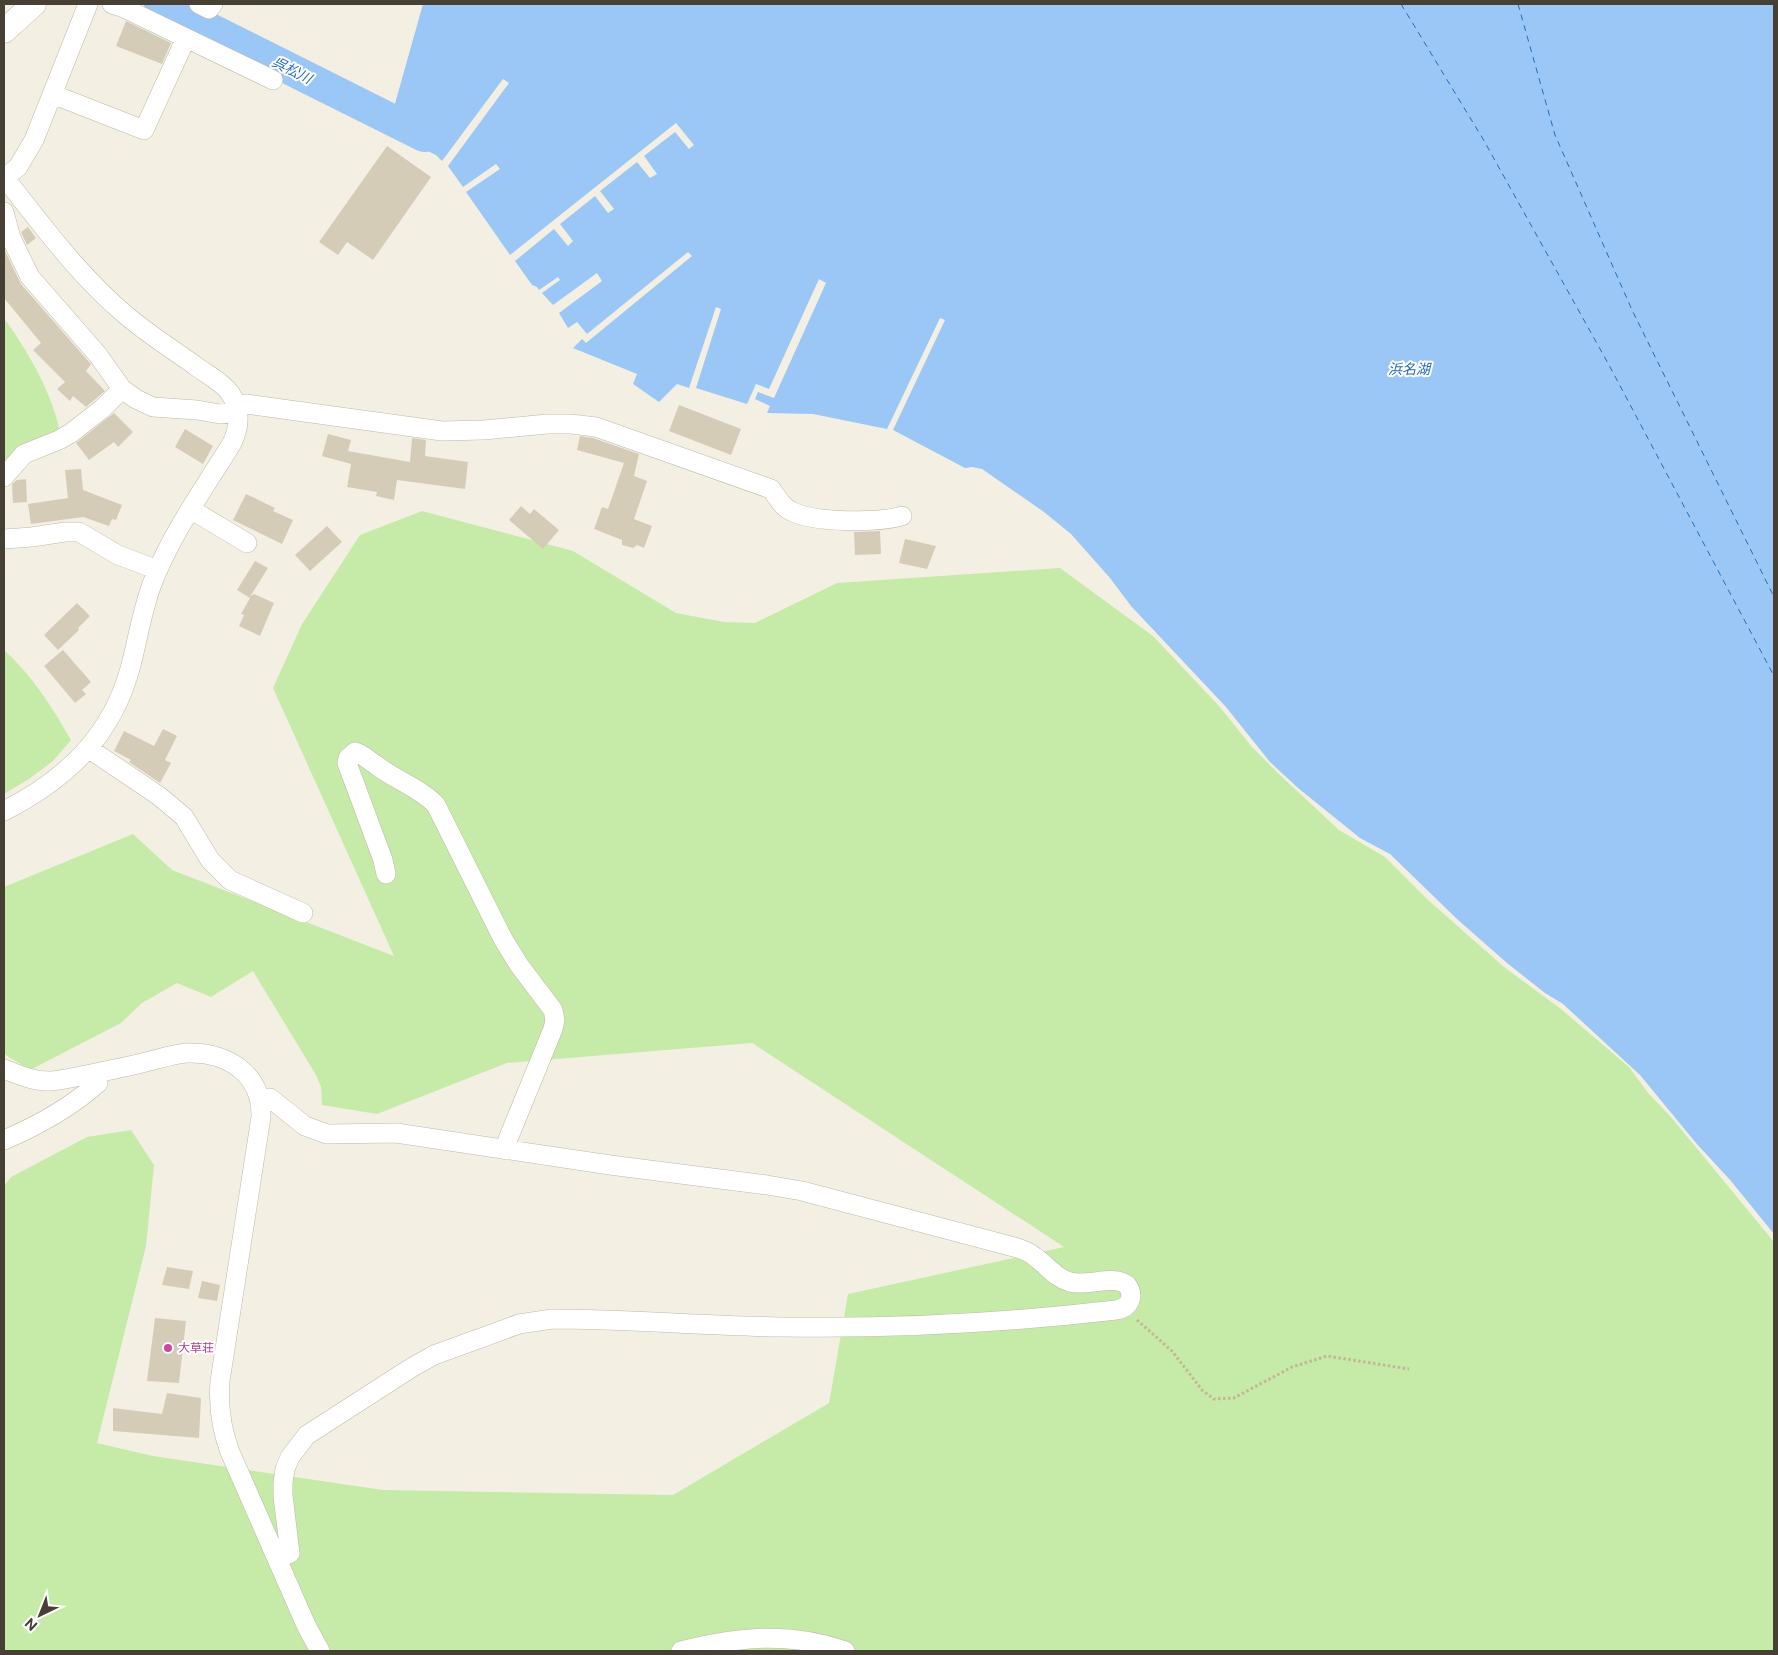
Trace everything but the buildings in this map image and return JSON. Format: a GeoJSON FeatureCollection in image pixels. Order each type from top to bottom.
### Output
{"type":"FeatureCollection","features":[{"type":"Feature","properties":{"kind":"street"},"geometry":{"type":"LineString","coordinates":[[4,31],[34,4]]}},
{"type":"Feature","properties":{"kind":"street"},"geometry":{"type":"LineString","coordinates":[[4,811],[49,785],[68,770],[88,748],[113,711],[131,665],[146,601],[158,570],[168,549],[232,443],[238,427],[237,409],[225,387],[143,328],[102,294],[71,261],[4,178],[18,167],[36,134],[88,4]]}},
{"type":"Feature","properties":{"kind":"street"},"geometry":{"type":"LineString","coordinates":[[112,4],[124,8],[273,80]]}},
{"type":"Feature","properties":{"kind":"street"},"geometry":{"type":"LineString","coordinates":[[199,4],[209,9],[213,4]]}},
{"type":"Feature","properties":{"kind":"street"},"geometry":{"type":"LineString","coordinates":[[52,94],[144,130],[186,38]]}},
{"type":"Feature","properties":{"kind":"street"},"geometry":{"type":"LineString","coordinates":[[4,212],[11,238],[30,276],[98,355],[122,389],[153,407],[197,410],[220,414],[246,404],[421,430],[442,431],[484,430],[547,424],[572,424],[596,427],[771,489],[784,507],[798,514],[832,520],[889,520],[902,516]]}},
{"type":"Feature","properties":{"kind":"street"},"geometry":{"type":"LineString","coordinates":[[4,477],[24,454],[59,440],[70,433],[102,409],[122,389]]}},
{"type":"Feature","properties":{"kind":"street"},"geometry":{"type":"LineString","coordinates":[[192,510],[247,543]]}},
{"type":"Feature","properties":{"kind":"street"},"geometry":{"type":"LineString","coordinates":[[4,539],[79,532],[118,555],[158,570]]}},
{"type":"Feature","properties":{"kind":"street"},"geometry":{"type":"LineString","coordinates":[[88,748],[158,796],[184,817],[210,860],[230,880],[303,913]]}},
{"type":"Feature","properties":{"kind":"street"},"geometry":{"type":"LineString","coordinates":[[386,874],[383,860],[347,763],[351,754],[356,752],[423,794],[436,806],[503,939],[519,965],[553,1010],[555,1020],[553,1029],[508,1139],[506,1150]]}},
{"type":"Feature","properties":{"kind":"street"},"geometry":{"type":"LineString","coordinates":[[4,1069],[35,1080],[63,1080],[174,1055],[188,1054],[214,1056],[236,1065],[244,1071],[256,1088],[260,1117],[220,1381],[219,1410],[227,1445],[313,1640],[320,1651]]}},
{"type":"Feature","properties":{"kind":"street"},"geometry":{"type":"LineString","coordinates":[[4,1140],[84,1096],[98,1083],[96,1073]]}},
{"type":"Feature","properties":{"kind":"street"},"geometry":{"type":"LineString","coordinates":[[259,1099],[270,1098],[305,1126],[327,1134],[396,1133],[610,1165],[767,1185],[820,1195],[1024,1250],[1060,1278],[1070,1282],[1081,1283],[1123,1282],[1127,1285],[1131,1294],[1129,1303],[1124,1308],[1052,1318],[997,1322],[887,1327],[777,1327],[552,1319],[519,1324],[422,1361],[307,1435],[290,1457],[285,1469],[283,1496],[290,1553],[277,1559]]}},
{"type":"Feature","properties":{"kind":"street"},"geometry":{"type":"LineString","coordinates":[[681,1651],[716,1642],[758,1638],[800,1640],[845,1651]]}},
{"type":"Feature","properties":{"kind":"path"},"geometry":{"type":"LineString","coordinates":[[1124,1308],[1172,1352],[1202,1390],[1214,1399],[1234,1398],[1292,1367],[1327,1356],[1409,1369]]}},
{"type":"Feature","properties":{"kind":"green space"},"geometry":{"type":"Polygon","coordinates":[[[4,319],[37,371],[53,407],[60,432],[53,443],[4,460],[4,319]]]}},
{"type":"Feature","properties":{"kind":"green space"},"geometry":{"type":"Polygon","coordinates":[[[422,511],[573,551],[676,613],[724,622],[755,623],[837,583],[1060,568],[1153,636],[1219,706],[1252,747],[1339,830],[1385,857],[1427,899],[1504,967],[1561,1009],[1629,1067],[1649,1094],[1671,1117],[1774,1242],[1774,1651],[4,1651],[4,1186],[11,1177],[87,1137],[131,1130],[154,1165],[146,1246],[97,1443],[153,1456],[383,1490],[673,1495],[829,1403],[848,1294],[1064,1247],[752,1043],[507,1063],[377,1114],[322,1105],[321,1087],[316,1075],[253,971],[211,997],[177,983],[142,1003],[121,1023],[30,1070],[4,1054],[4,887],[133,834],[172,870],[394,956],[273,688],[302,624],[360,535],[422,511]]]}},
{"type":"Feature","properties":{"kind":"green space"},"geometry":{"type":"Polygon","coordinates":[[[4,650],[24,670],[41,692],[71,740],[53,761],[29,779],[4,794],[4,650]]]}},
{"type":"Feature","properties":{"kind":"water","name":"浜名湖"},"geometry":{"type":"Polygon","coordinates":[[[423,4],[1774,4],[1774,1234],[1640,1075],[1563,1004],[1545,993],[1507,963],[1457,919],[1390,854],[1360,838],[1298,788],[1270,762],[1226,707],[1131,606],[1110,578],[1071,534],[1044,512],[982,469],[965,468],[893,430],[945,320],[940,318],[887,429],[813,414],[767,413],[770,406],[755,399],[758,392],[774,398],[826,283],[819,279],[769,389],[756,384],[747,404],[696,388],[721,309],[716,307],[689,388],[677,384],[659,402],[633,384],[637,374],[573,348],[582,339],[586,343],[692,256],[688,252],[587,334],[577,322],[568,328],[559,313],[602,281],[597,273],[553,305],[542,293],[560,280],[558,277],[539,290],[532,285],[515,261],[554,229],[568,246],[573,241],[560,224],[595,196],[608,213],[614,209],[600,191],[637,162],[650,178],[657,174],[644,156],[675,132],[689,149],[694,145],[676,123],[510,255],[466,192],[500,169],[496,164],[463,187],[448,166],[509,83],[503,79],[442,161],[436,155],[387,132],[423,4]]]}},
{"type":"Feature","properties":{"kind":"waterway","name":"呉松川"},"geometry":{"type":"LineString","coordinates":[[160,4],[424,136],[428,130]]}},
{"type":"Feature","properties":{"kind":"ferry route"},"geometry":{"type":"LineString","coordinates":[[1401,4],[1483,139],[1609,365],[1774,676]]}},
{"type":"Feature","properties":{"kind":"ferry route"},"geometry":{"type":"LineString","coordinates":[[1518,4],[1555,135],[1632,310],[1774,597]]}},
{"type":"Feature","properties":{"kind":"place","name":"大草荘"},"geometry":{"type":"Point","coordinates":[168,1348]}}]}
